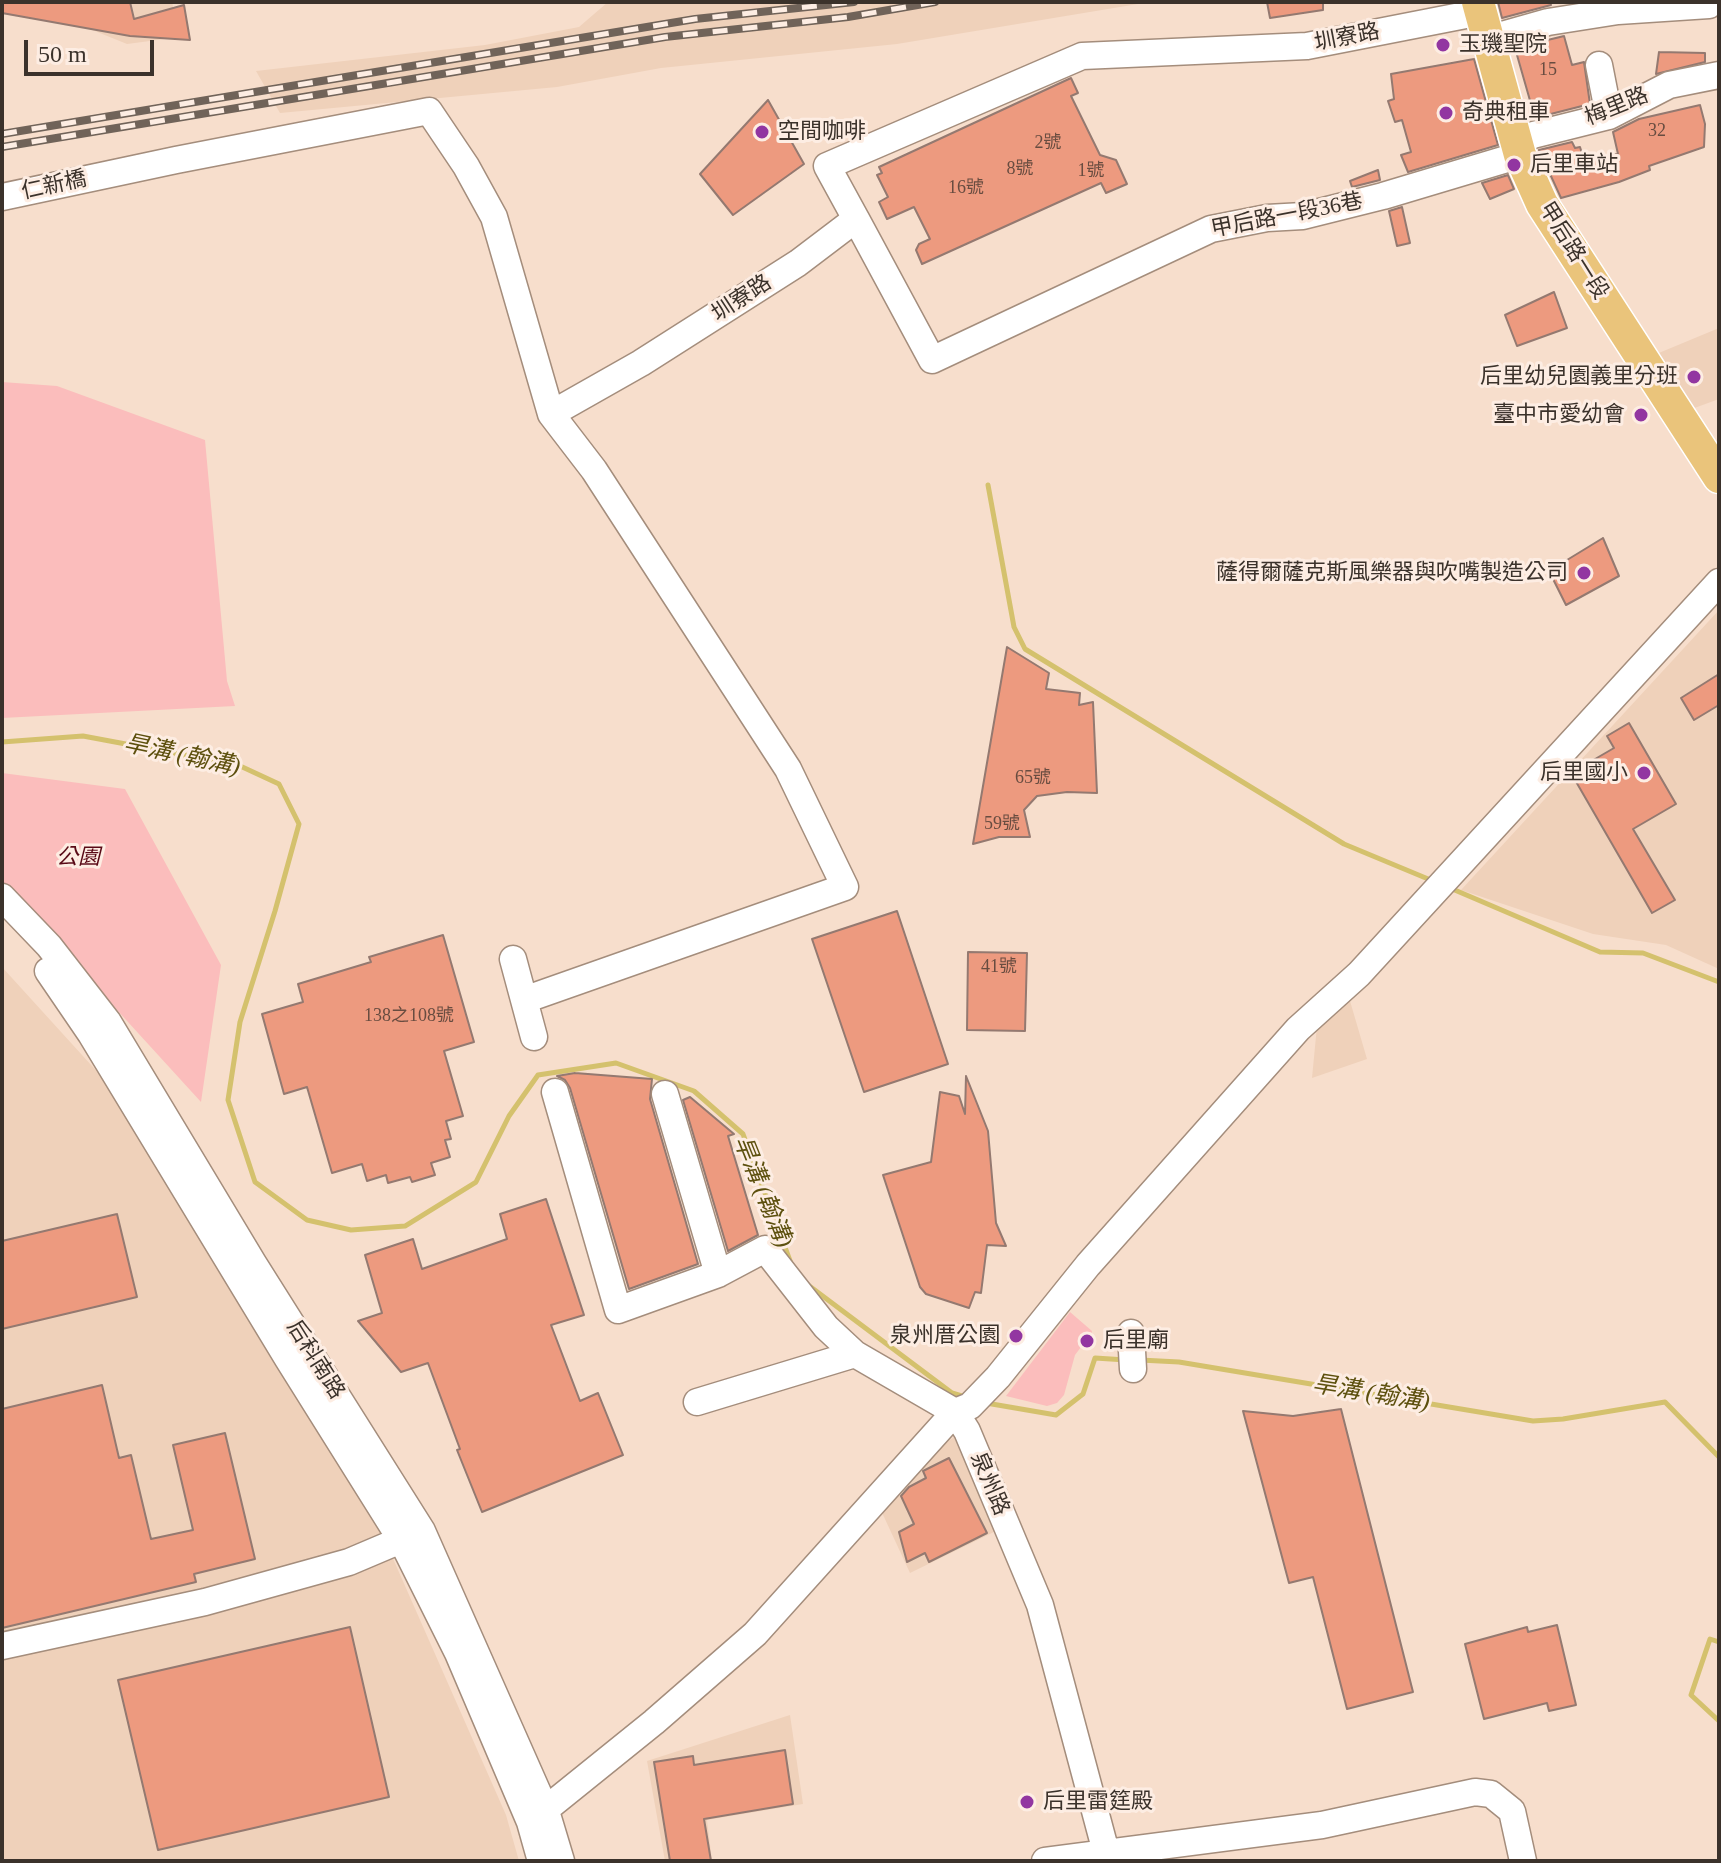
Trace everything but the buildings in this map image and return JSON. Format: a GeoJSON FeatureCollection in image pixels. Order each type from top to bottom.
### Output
{"type":"FeatureCollection","features":[{"type":"Feature","properties":{"kind":"main road","name":"甲后路一段"},"geometry":{"type":"LineString","coordinates":[[1482,18],[1518,149],[1542,204],[1719,477]]}},
{"type":"Feature","properties":{"kind":"street"},"geometry":{"type":"LineString","coordinates":[[1482,18],[1548,22],[1618,11],[1709,5]]}},
{"type":"Feature","properties":{"kind":"street","name":"圳寮路"},"geometry":{"type":"LineString","coordinates":[[551,414],[641,363],[733,305],[798,263],[856,219],[827,166],[1082,56],[1307,46],[1482,18]]}},
{"type":"Feature","properties":{"kind":"street"},"geometry":{"type":"LineString","coordinates":[[1599,65],[1609,116]]}},
{"type":"Feature","properties":{"kind":"street","name":"梅里路"},"geometry":{"type":"LineString","coordinates":[[1518,149],[1533,135],[1609,116],[1669,85],[1719,75]]}},
{"type":"Feature","properties":{"kind":"street","name":"仁新橋"},"geometry":{"type":"LineString","coordinates":[[2,197],[429,111],[466,166],[494,217],[551,414]]}},
{"type":"Feature","properties":{"kind":"street","name":"甲后路一段36巷"},"geometry":{"type":"LineString","coordinates":[[856,219],[932,360],[1211,229],[1267,218],[1303,216],[1383,196],[1518,149]]}},
{"type":"Feature","properties":{"kind":"street"},"geometry":{"type":"LineString","coordinates":[[524,1000],[845,887],[788,769],[594,470],[551,414]]}},
{"type":"Feature","properties":{"kind":"street"},"geometry":{"type":"LineString","coordinates":[[538,1816],[654,1722],[755,1634],[969,1404],[1298,1029],[1359,974],[1719,582]]}},
{"type":"Feature","properties":{"kind":"street","name":"后科南路"},"geometry":{"type":"LineString","coordinates":[[2,897],[49,946],[108,1022],[412,1536],[561,1861]]}},
{"type":"Feature","properties":{"kind":"street","name":"后科南路"},"geometry":{"type":"LineString","coordinates":[[2,917],[45,966],[91,1034],[288,1359],[412,1536]]}},
{"type":"Feature","properties":{"kind":"street"},"geometry":{"type":"LineString","coordinates":[[513,959],[534,1037]]}},
{"type":"Feature","properties":{"kind":"street"},"geometry":{"type":"LineString","coordinates":[[555,1092],[618,1310],[718,1274],[765,1249],[826,1327],[855,1354],[969,1404]]}},
{"type":"Feature","properties":{"kind":"street"},"geometry":{"type":"LineString","coordinates":[[665,1094],[718,1274]]}},
{"type":"Feature","properties":{"kind":"street"},"geometry":{"type":"LineString","coordinates":[[1131,1333],[1133,1369]]}},
{"type":"Feature","properties":{"kind":"street"},"geometry":{"type":"LineString","coordinates":[[697,1402],[855,1354]]}},
{"type":"Feature","properties":{"kind":"street","name":"泉州路"},"geometry":{"type":"LineString","coordinates":[[969,1404],[967,1431],[1040,1605],[1106,1852]]}},
{"type":"Feature","properties":{"kind":"street"},"geometry":{"type":"LineString","coordinates":[[2,1646],[205,1602],[349,1562],[412,1536]]}},
{"type":"Feature","properties":{"kind":"street"},"geometry":{"type":"LineString","coordinates":[[1045,1861],[1322,1825],[1475,1792],[1491,1794],[1512,1811],[1523,1861]]}},
{"type":"Feature","properties":{"kind":"street","name":"后科南路"},"geometry":{"type":"LineString","coordinates":[[538,1816],[541,1861]]}},
{"type":"Feature","properties":{"kind":"shaded area"},"geometry":{"type":"Polygon","coordinates":[[[2,2],[172,2],[180,37],[127,44],[85,27],[2,14],[2,2]]]}},
{"type":"Feature","properties":{"kind":"shaded area"},"geometry":{"type":"Polygon","coordinates":[[[608,2],[1150,2],[897,44],[661,68],[557,87],[280,113],[256,71],[485,45],[579,27],[608,2]]]}},
{"type":"Feature","properties":{"kind":"shaded area","name":"后里幼兒園義里分班"},"geometry":{"type":"Polygon","coordinates":[[[1719,328],[1719,399],[1689,410],[1654,355],[1719,328]]]}},
{"type":"Feature","properties":{"kind":"shaded area","name":"后里國小"},"geometry":{"type":"Polygon","coordinates":[[[1719,610],[1719,969],[1666,945],[1593,934],[1461,890],[1719,610]]]}},
{"type":"Feature","properties":{"kind":"shaded area"},"geometry":{"type":"Polygon","coordinates":[[[2,967],[102,1077],[361,1486],[506,1815],[519,1861],[2,1861],[2,967]]]}},
{"type":"Feature","properties":{"kind":"shaded area"},"geometry":{"type":"Polygon","coordinates":[[[1350,1001],[1367,1059],[1312,1078],[1317,1026],[1350,1001]]]}},
{"type":"Feature","properties":{"kind":"shaded area"},"geometry":{"type":"Polygon","coordinates":[[[954,1437],[1000,1529],[910,1573],[878,1504],[913,1465],[954,1437]]]}},
{"type":"Feature","properties":{"kind":"shaded area"},"geometry":{"type":"Polygon","coordinates":[[[790,1715],[803,1804],[707,1820],[712,1861],[665,1861],[647,1761],[790,1715]]]}},
{"type":"Feature","properties":{"kind":"green space"},"geometry":{"type":"Polygon","coordinates":[[[2,382],[57,386],[205,440],[227,681],[235,706],[2,718],[2,382]]]}},
{"type":"Feature","properties":{"kind":"green space","name":"公園"},"geometry":{"type":"Polygon","coordinates":[[[2,773],[125,789],[221,965],[201,1102],[2,884],[2,773]]]}},
{"type":"Feature","properties":{"kind":"green space"},"geometry":{"type":"Polygon","coordinates":[[[1070,1312],[1092,1331],[1090,1343],[1081,1347],[1075,1355],[1064,1395],[1057,1403],[1047,1406],[1006,1396],[1070,1312]]]}},
{"type":"Feature","properties":{"kind":"waterway"},"geometry":{"type":"LineString","coordinates":[[988,485],[1014,627],[1025,649],[1344,844],[1433,881]]}},
{"type":"Feature","properties":{"kind":"waterway","name":"旱溝 (翰溝)"},"geometry":{"type":"LineString","coordinates":[[2,742],[83,736],[238,765],[279,784],[299,824],[240,1022],[228,1100],[255,1182],[307,1220],[351,1230],[405,1226],[476,1182],[509,1116],[538,1075],[616,1063],[694,1091],[743,1134],[792,1266]]}},
{"type":"Feature","properties":{"kind":"waterway"},"geometry":{"type":"LineString","coordinates":[[1450,888],[1600,952],[1643,953],[1719,982]]}},
{"type":"Feature","properties":{"kind":"waterway","name":"旱溝 (翰溝)"},"geometry":{"type":"LineString","coordinates":[[808,1285],[952,1393],[965,1397]]}},
{"type":"Feature","properties":{"kind":"waterway","name":"旱溝 (翰溝)"},"geometry":{"type":"LineString","coordinates":[[986,1403],[1056,1415],[1083,1394],[1095,1358],[1126,1360]]}},
{"type":"Feature","properties":{"kind":"waterway","name":"旱溝 (翰溝)"},"geometry":{"type":"LineString","coordinates":[[1140,1360],[1179,1362],[1533,1421],[1665,1402],[1719,1457]]}},
{"type":"Feature","properties":{"kind":"waterway","name":"旱溝 (翰溝)"},"geometry":{"type":"LineString","coordinates":[[1719,1642],[1710,1639],[1691,1695],[1719,1721]]}},
{"type":"Feature","properties":{"kind":"railway"},"geometry":{"type":"LineString","coordinates":[[2,134],[695,19],[854,2]]}},
{"type":"Feature","properties":{"kind":"railway"},"geometry":{"type":"LineString","coordinates":[[2,147],[665,37],[848,17],[935,2]]}},
{"type":"Feature","properties":{"kind":"place","name":"玉璣聖院"},"geometry":{"type":"Point","coordinates":[1443,45]}},
{"type":"Feature","properties":{"kind":"place","name":"奇典租車"},"geometry":{"type":"Point","coordinates":[1446,113]}},
{"type":"Feature","properties":{"kind":"place","name":"空間咖啡"},"geometry":{"type":"Point","coordinates":[762,132]}},
{"type":"Feature","properties":{"kind":"place","name":"后里車站"},"geometry":{"type":"Point","coordinates":[1514,165]}},
{"type":"Feature","properties":{"kind":"place","name":"后里幼兒園義里分班"},"geometry":{"type":"Point","coordinates":[1694,377]}},
{"type":"Feature","properties":{"kind":"place","name":"臺中市愛幼會"},"geometry":{"type":"Point","coordinates":[1641,415]}},
{"type":"Feature","properties":{"kind":"place","name":"薩得爾薩克斯風樂器與吹嘴製造公司"},"geometry":{"type":"Point","coordinates":[1584,573]}},
{"type":"Feature","properties":{"kind":"place","name":"后里國小"},"geometry":{"type":"Point","coordinates":[1644,773]}},
{"type":"Feature","properties":{"kind":"place","name":"泉州厝公園"},"geometry":{"type":"Point","coordinates":[1016,1336]}},
{"type":"Feature","properties":{"kind":"place","name":"后里廟"},"geometry":{"type":"Point","coordinates":[1087,1341]}},
{"type":"Feature","properties":{"kind":"place","name":"后里雷筳殿"},"geometry":{"type":"Point","coordinates":[1027,1802]}}]}
